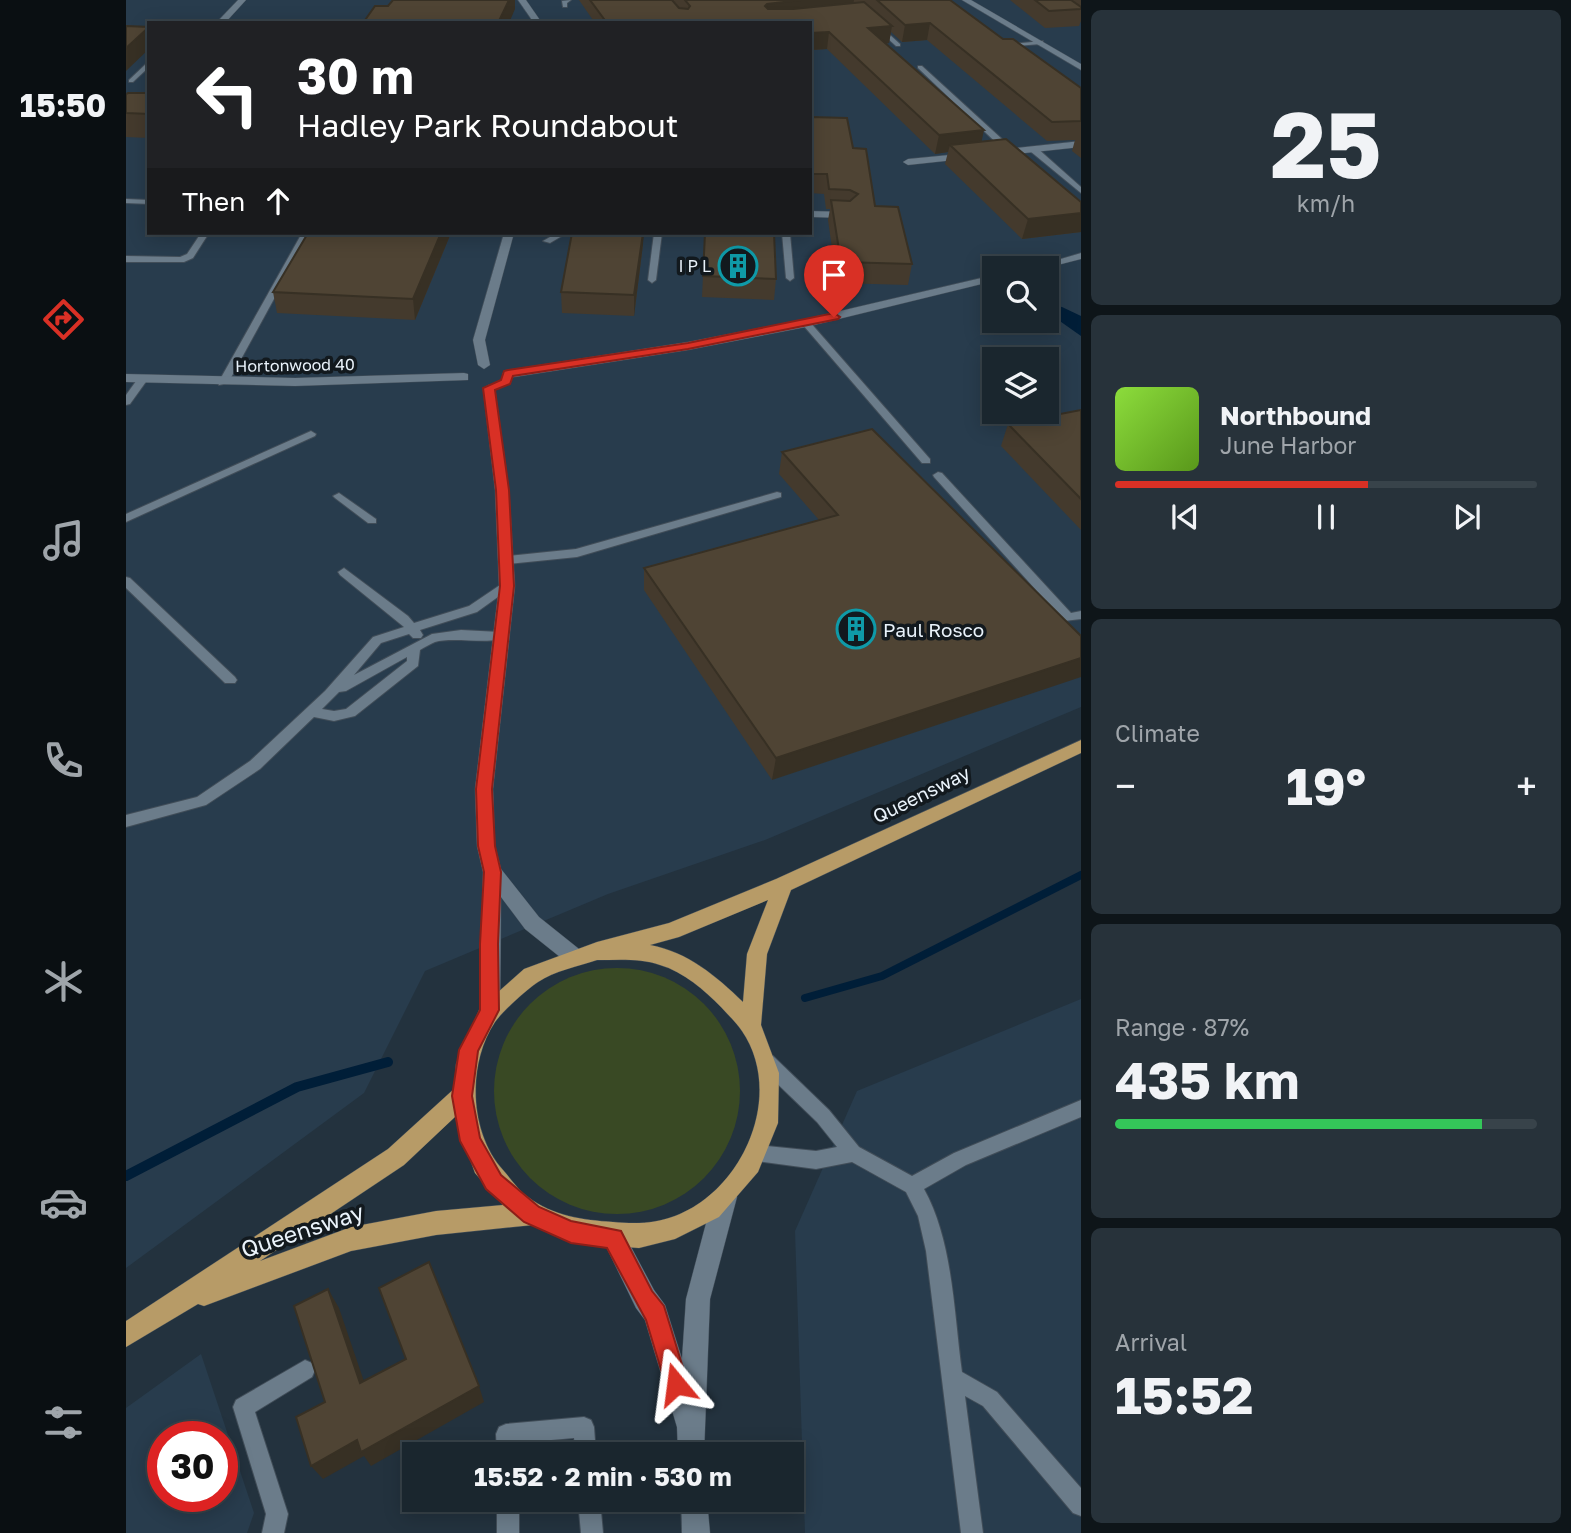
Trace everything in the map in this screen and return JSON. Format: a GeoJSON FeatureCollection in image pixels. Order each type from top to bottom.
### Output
{"type":"FeatureCollection","features":[{"type":"Feature","properties":{"kind":"main road","name":"Queensway"},"geometry":{"type":"LineString","coordinates":[[597,951],[672,931],[783,885],[1081,746]]}},
{"type":"Feature","properties":{"kind":"main road"},"geometry":{"type":"LineString","coordinates":[[751,1026],[757,954],[783,885]]}},
{"type":"Feature","properties":{"kind":"main road"},"geometry":{"type":"LineString","coordinates":[[597,951],[657,955],[711,981],[751,1026],[766,1061],[770,1092],[767,1123],[757,1154],[724,1197],[693,1220],[655,1234],[614,1238],[571,1232],[531,1214],[494,1182],[470,1141],[462,1096],[469,1050],[490,1010],[522,980],[541,968],[572,956],[597,951]]}},
{"type":"Feature","properties":{"kind":"main road","name":"Queensway"},"geometry":{"type":"LineString","coordinates":[[126,1335],[177,1304],[322,1204],[396,1157],[462,1096]]}},
{"type":"Feature","properties":{"kind":"main road","name":"Queensway"},"geometry":{"type":"LineString","coordinates":[[177,1304],[351,1239],[436,1223],[531,1214]]}},
{"type":"Feature","properties":{"kind":"street"},"geometry":{"type":"LineString","coordinates":[[222,21],[242,0]]}},
{"type":"Feature","properties":{"kind":"street"},"geometry":{"type":"LineString","coordinates":[[522,0],[537,21]]}},
{"type":"Feature","properties":{"kind":"street"},"geometry":{"type":"LineString","coordinates":[[967,0],[1081,67]]}},
{"type":"Feature","properties":{"kind":"street"},"geometry":{"type":"LineString","coordinates":[[908,162],[1081,144]]}},
{"type":"Feature","properties":{"kind":"street"},"geometry":{"type":"LineString","coordinates":[[812,214],[847,215]]}},
{"type":"Feature","properties":{"kind":"street"},"geometry":{"type":"LineString","coordinates":[[484,365],[479,340],[508,235]]}},
{"type":"Feature","properties":{"kind":"street"},"geometry":{"type":"LineString","coordinates":[[1059,262],[1081,256]]}},
{"type":"Feature","properties":{"kind":"street"},"geometry":{"type":"LineString","coordinates":[[508,374],[506,382],[489,388],[474,387],[465,381],[464,377],[472,368],[484,365],[497,366],[508,374],[675,348],[806,323],[982,281]]}},
{"type":"Feature","properties":{"kind":"street","name":"Hortonwood 40"},"geometry":{"type":"LineString","coordinates":[[126,378],[223,383],[365,382],[464,377]]}},
{"type":"Feature","properties":{"kind":"street"},"geometry":{"type":"LineString","coordinates":[[489,388],[502,490],[507,560],[507,586],[484,789],[486,846],[492,872],[490,1010]]}},
{"type":"Feature","properties":{"kind":"street"},"geometry":{"type":"LineString","coordinates":[[492,872],[532,923],[572,956]]}},
{"type":"Feature","properties":{"kind":"street"},"geometry":{"type":"LineString","coordinates":[[690,1442],[698,1299],[724,1197]]}},
{"type":"Feature","properties":{"kind":"street"},"geometry":{"type":"LineString","coordinates":[[614,1238],[656,1314],[690,1442]]}},
{"type":"Feature","properties":{"kind":"street"},"geometry":{"type":"LineString","coordinates":[[695,1512],[696,1533]]}},
{"type":"Feature","properties":{"kind":"lane"},"geometry":{"type":"LineString","coordinates":[[872,22],[898,44]]}},
{"type":"Feature","properties":{"kind":"lane"},"geometry":{"type":"LineString","coordinates":[[1003,45],[1041,42]]}},
{"type":"Feature","properties":{"kind":"lane"},"geometry":{"type":"LineString","coordinates":[[131,80],[147,65]]}},
{"type":"Feature","properties":{"kind":"lane"},"geometry":{"type":"LineString","coordinates":[[920,67],[1011,152]]}},
{"type":"Feature","properties":{"kind":"lane"},"geometry":{"type":"LineString","coordinates":[[1033,149],[1081,191]]}},
{"type":"Feature","properties":{"kind":"lane"},"geometry":{"type":"LineString","coordinates":[[126,201],[147,202]]}},
{"type":"Feature","properties":{"kind":"lane"},"geometry":{"type":"LineString","coordinates":[[126,259],[181,260],[190,256],[204,235]]}},
{"type":"Feature","properties":{"kind":"lane"},"geometry":{"type":"LineString","coordinates":[[223,383],[305,235]]}},
{"type":"Feature","properties":{"kind":"lane"},"geometry":{"type":"LineString","coordinates":[[547,241],[559,235]]}},
{"type":"Feature","properties":{"kind":"lane"},"geometry":{"type":"LineString","coordinates":[[652,280],[658,235]]}},
{"type":"Feature","properties":{"kind":"lane"},"geometry":{"type":"LineString","coordinates":[[786,235],[790,278]]}},
{"type":"Feature","properties":{"kind":"lane"},"geometry":{"type":"LineString","coordinates":[[806,323],[926,461]]}},
{"type":"Feature","properties":{"kind":"lane"},"geometry":{"type":"LineString","coordinates":[[126,402],[143,379]]}},
{"type":"Feature","properties":{"kind":"lane"},"geometry":{"type":"LineString","coordinates":[[126,517],[311,434]]}},
{"type":"Feature","properties":{"kind":"lane"},"geometry":{"type":"LineString","coordinates":[[938,475],[1068,618],[1081,615]]}},
{"type":"Feature","properties":{"kind":"lane"},"geometry":{"type":"LineString","coordinates":[[507,560],[577,553],[777,495]]}},
{"type":"Feature","properties":{"kind":"lane"},"geometry":{"type":"LineString","coordinates":[[339,496],[372,521]]}},
{"type":"Feature","properties":{"kind":"lane"},"geometry":{"type":"LineString","coordinates":[[344,572],[404,619],[415,635],[432,638],[461,634],[500,636]]}},
{"type":"Feature","properties":{"kind":"lane"},"geometry":{"type":"LineString","coordinates":[[126,581],[230,680]]}},
{"type":"Feature","properties":{"kind":"lane"},"geometry":{"type":"LineString","coordinates":[[126,821],[201,801],[255,765],[330,694],[377,640],[473,609],[507,586]]}},
{"type":"Feature","properties":{"kind":"lane"},"geometry":{"type":"LineString","coordinates":[[330,694],[432,638]]}},
{"type":"Feature","properties":{"kind":"lane"},"geometry":{"type":"LineString","coordinates":[[311,712],[334,716],[350,713],[413,663],[414,648]]}},
{"type":"Feature","properties":{"kind":"lane"},"geometry":{"type":"LineString","coordinates":[[766,1061],[823,1116],[853,1153],[912,1186],[927,1213],[936,1251],[972,1533]]}},
{"type":"Feature","properties":{"kind":"lane"},"geometry":{"type":"LineString","coordinates":[[912,1186],[960,1159],[1081,1108]]}},
{"type":"Feature","properties":{"kind":"lane"},"geometry":{"type":"LineString","coordinates":[[757,1154],[816,1160],[853,1153]]}},
{"type":"Feature","properties":{"kind":"lane"},"geometry":{"type":"LineString","coordinates":[[273,1533],[277,1514],[243,1407],[305,1370]]}},
{"type":"Feature","properties":{"kind":"lane"},"geometry":{"type":"LineString","coordinates":[[952,1378],[990,1399],[1081,1505]]}},
{"type":"Feature","properties":{"kind":"lane"},"geometry":{"type":"LineString","coordinates":[[506,1442],[506,1434],[584,1427],[585,1442]]}},
{"type":"Feature","properties":{"kind":"lane"},"geometry":{"type":"LineString","coordinates":[[508,1512],[508,1533]]}},
{"type":"Feature","properties":{"kind":"lane"},"geometry":{"type":"LineString","coordinates":[[590,1512],[592,1533]]}},
{"type":"Feature","properties":{"kind":"shaded area"},"geometry":{"type":"Polygon","coordinates":[[[126,0],[1081,0],[1081,707],[765,840],[608,894],[425,971],[364,1093],[126,1268],[126,0]]]}},
{"type":"Feature","properties":{"kind":"shaded area"},"geometry":{"type":"Polygon","coordinates":[[[1059,306],[1081,316],[1081,336],[1059,320],[1059,306]]]}},
{"type":"Feature","properties":{"kind":"shaded area"},"geometry":{"type":"Polygon","coordinates":[[[1081,999],[1081,1533],[805,1533],[795,1231],[857,1091],[1081,999]]]}},
{"type":"Feature","properties":{"kind":"shaded area"},"geometry":{"type":"Polygon","coordinates":[[[201,1354],[223,1421],[147,1421],[147,1512],[238,1512],[238,1465],[254,1513],[247,1533],[126,1533],[126,1408],[201,1354]]]}},
{"type":"Feature","properties":{"kind":"green space"},"geometry":{"type":"Polygon","coordinates":[[[617,968],[641,970],[664,977],[704,1004],[731,1044],[738,1067],[738,1115],[731,1138],[704,1178],[664,1205],[641,1212],[617,1214],[593,1212],[570,1205],[530,1178],[503,1138],[496,1115],[494,1091],[496,1067],[503,1044],[530,1004],[570,977],[593,970],[617,968]]]}},
{"type":"Feature","properties":{"kind":"building"},"geometry":{"type":"Polygon","coordinates":[[[393,0],[509,0],[499,21],[364,21],[375,6],[388,6],[393,0]]]}},
{"type":"Feature","properties":{"kind":"building"},"geometry":{"type":"Polygon","coordinates":[[[590,0],[672,0],[679,8],[688,9],[690,6],[685,0],[801,0],[767,4],[765,6],[768,9],[864,2],[892,26],[868,28],[984,130],[939,135],[829,32],[812,33],[812,21],[606,21],[590,0]]]}},
{"type":"Feature","properties":{"kind":"building"},"geometry":{"type":"Polygon","coordinates":[[[877,0],[950,0],[1003,39],[1013,39],[1081,88],[1081,121],[1052,122],[930,23],[905,25],[877,0]]]}},
{"type":"Feature","properties":{"kind":"building"},"geometry":{"type":"Polygon","coordinates":[[[1035,0],[1071,0],[1081,9],[1049,11],[1035,0]]]}},
{"type":"Feature","properties":{"kind":"building"},"geometry":{"type":"Polygon","coordinates":[[[126,26],[147,27],[147,29],[126,48],[126,26]]]}},
{"type":"Feature","properties":{"kind":"building"},"geometry":{"type":"Polygon","coordinates":[[[147,93],[147,114],[126,113],[126,94],[147,93]]]}},
{"type":"Feature","properties":{"kind":"building"},"geometry":{"type":"Polygon","coordinates":[[[812,117],[847,118],[853,148],[866,149],[875,206],[898,207],[912,264],[841,262],[831,200],[850,201],[858,194],[850,190],[829,189],[827,174],[812,174],[812,117]]]}},
{"type":"Feature","properties":{"kind":"building"},"geometry":{"type":"Polygon","coordinates":[[[1006,139],[1081,202],[1081,213],[1028,219],[950,145],[1006,139]]]}},
{"type":"Feature","properties":{"kind":"building"},"geometry":{"type":"Polygon","coordinates":[[[307,235],[440,235],[413,299],[273,292],[307,235]]]}},
{"type":"Feature","properties":{"kind":"building"},"geometry":{"type":"Polygon","coordinates":[[[572,235],[643,235],[634,295],[561,292],[572,235]]]}},
{"type":"Feature","properties":{"kind":"building","name":"I P L"},"geometry":{"type":"Polygon","coordinates":[[[705,235],[774,235],[776,279],[703,276],[705,235]]]}},
{"type":"Feature","properties":{"kind":"building"},"geometry":{"type":"Polygon","coordinates":[[[1081,410],[1081,499],[1008,424],[1059,424],[1059,414],[1081,410]]]}},
{"type":"Feature","properties":{"kind":"building","name":"Paul Rosco"},"geometry":{"type":"Polygon","coordinates":[[[872,429],[1081,636],[1081,658],[776,758],[644,568],[838,515],[782,452],[872,429]]]}},
{"type":"Feature","properties":{"kind":"building"},"geometry":{"type":"Polygon","coordinates":[[[429,1262],[479,1386],[361,1452],[357,1440],[311,1466],[296,1417],[325,1402],[294,1306],[328,1289],[360,1383],[406,1359],[379,1288],[429,1262]]]}},
{"type":"Feature","properties":{"kind":"waterway"},"geometry":{"type":"LineString","coordinates":[[805,998],[882,976],[1081,875]]}},
{"type":"Feature","properties":{"kind":"waterway"},"geometry":{"type":"LineString","coordinates":[[126,1176],[297,1087],[388,1062]]}},
{"type":"Feature","properties":{"kind":"place","name":"I P L"},"geometry":{"type":"Point","coordinates":[738,266]}},
{"type":"Feature","properties":{"kind":"place","name":"Paul Rosco"},"geometry":{"type":"Point","coordinates":[856,629]}},
{"type":"Feature","properties":{"kind":"route"},"geometry":{"type":"LineString","coordinates":[[676,1384],[656,1314],[614,1238],[571,1232],[531,1214],[494,1182],[470,1141],[462,1096],[469,1050],[490,1010],[492,872],[486,846],[484,789],[507,586],[502,490],[489,388],[502,385],[508,374],[688,346],[834,317]]}}]}
